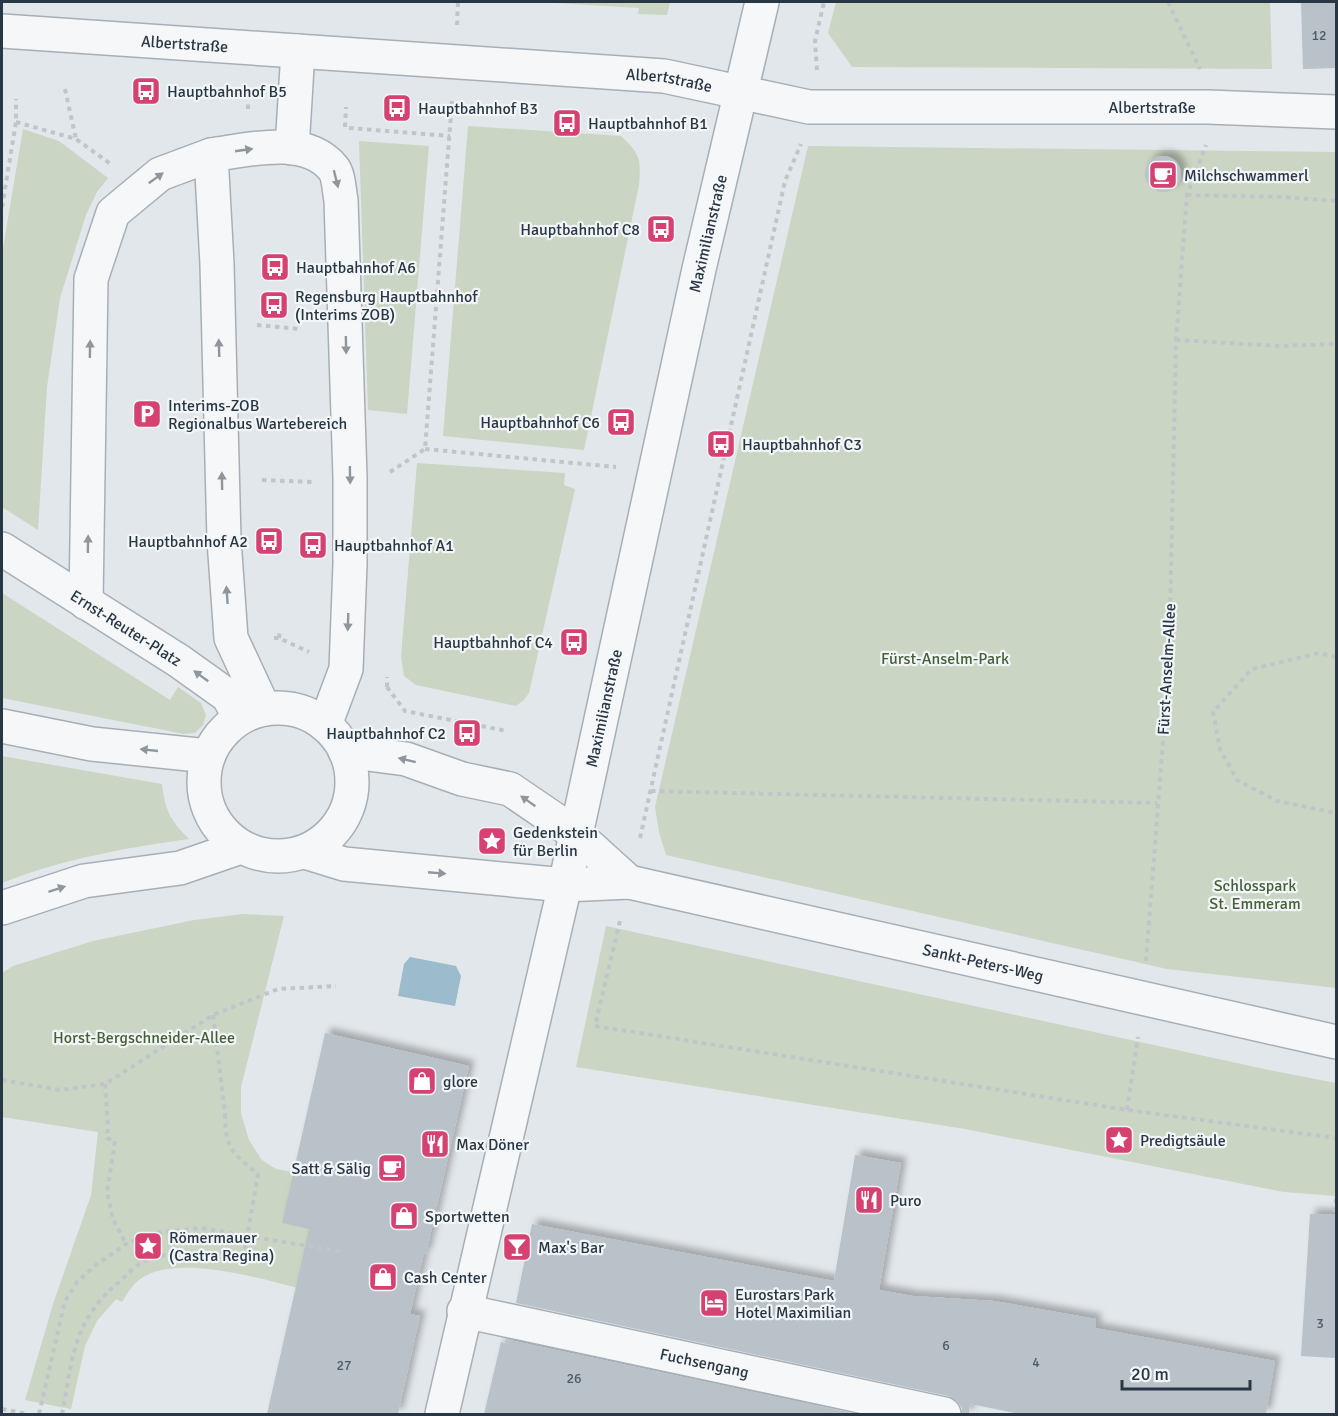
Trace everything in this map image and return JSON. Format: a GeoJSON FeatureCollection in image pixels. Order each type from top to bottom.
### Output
{"type":"FeatureCollection","features":[{"type":"Feature","properties":{"kind":"street","name":"Maximilianstraße"},"geometry":{"type":"LineString","coordinates":[[442,1414],[464,1311],[565,885],[699,269],[762,2]]}},
{"type":"Feature","properties":{"kind":"street","name":"Albertstraße"},"geometry":{"type":"LineString","coordinates":[[2,31],[663,76],[809,107],[1208,107],[1336,112]]}},
{"type":"Feature","properties":{"kind":"street"},"geometry":{"type":"LineString","coordinates":[[292,148],[298,51]]}},
{"type":"Feature","properties":{"kind":"street"},"geometry":{"type":"LineString","coordinates":[[87,603],[91,279],[113,213],[160,174],[211,155],[261,148],[292,148],[315,154],[334,169],[341,200],[350,477],[350,576],[346,669],[325,725]]}},
{"type":"Feature","properties":{"kind":"street"},"geometry":{"type":"LineString","coordinates":[[211,155],[217,264],[224,540],[231,638],[252,713]]}},
{"type":"Feature","properties":{"kind":"street","name":"Ernst-Reuter-Platz"},"geometry":{"type":"LineString","coordinates":[[2,549],[179,661],[252,713]]}},
{"type":"Feature","properties":{"kind":"street"},"geometry":{"type":"LineString","coordinates":[[286,708],[306,714],[325,725],[345,751],[352,785],[350,802],[333,832],[305,852],[283,856],[261,855],[240,847],[224,835],[212,818],[205,799],[203,778],[208,756],[220,735],[252,713],[286,708]]}},
{"type":"Feature","properties":{"kind":"street"},"geometry":{"type":"LineString","coordinates":[[2,726],[92,744],[208,756]]}},
{"type":"Feature","properties":{"kind":"street"},"geometry":{"type":"LineString","coordinates":[[345,751],[406,759],[462,778],[510,789],[576,834]]}},
{"type":"Feature","properties":{"kind":"street","name":"Sankt-Peters-Weg"},"geometry":{"type":"LineString","coordinates":[[576,834],[629,882]]}},
{"type":"Feature","properties":{"kind":"street"},"geometry":{"type":"LineString","coordinates":[[2,908],[84,881],[180,868],[240,847]]}},
{"type":"Feature","properties":{"kind":"street"},"geometry":{"type":"LineString","coordinates":[[305,852],[344,864],[565,885]]}},
{"type":"Feature","properties":{"kind":"street","name":"Sankt-Peters-Weg"},"geometry":{"type":"LineString","coordinates":[[565,885],[629,882],[1336,1042]]}},
{"type":"Feature","properties":{"kind":"street","name":"Fuchsengang"},"geometry":{"type":"LineString","coordinates":[[464,1311],[944,1414]]}},
{"type":"Feature","properties":{"kind":"path"},"geometry":{"type":"LineString","coordinates":[[824,2],[815,41],[818,66],[801,144],[785,181],[651,790],[595,1026],[1127,1110],[1336,1138]]}},
{"type":"Feature","properties":{"kind":"path"},"geometry":{"type":"LineString","coordinates":[[1168,2],[1200,69],[1208,107]]}},
{"type":"Feature","properties":{"kind":"path"},"geometry":{"type":"LineString","coordinates":[[65,89],[76,139]]}},
{"type":"Feature","properties":{"kind":"path"},"geometry":{"type":"LineString","coordinates":[[2,207],[16,122],[16,99]]}},
{"type":"Feature","properties":{"kind":"path"},"geometry":{"type":"LineString","coordinates":[[346,107],[345,128],[450,136]]}},
{"type":"Feature","properties":{"kind":"path"},"geometry":{"type":"LineString","coordinates":[[425,449],[451,113]]}},
{"type":"Feature","properties":{"kind":"path","name":"Fürst-Anselm-Allee"},"geometry":{"type":"LineString","coordinates":[[1127,1110],[1143,998],[1169,663],[1176,340],[1187,195],[1205,148]]}},
{"type":"Feature","properties":{"kind":"path"},"geometry":{"type":"LineString","coordinates":[[1187,195],[1283,197],[1336,201]]}},
{"type":"Feature","properties":{"kind":"path"},"geometry":{"type":"LineString","coordinates":[[257,325],[300,329]]}},
{"type":"Feature","properties":{"kind":"path"},"geometry":{"type":"LineString","coordinates":[[1176,340],[1280,346],[1336,344]]}},
{"type":"Feature","properties":{"kind":"path"},"geometry":{"type":"LineString","coordinates":[[388,473],[425,449],[593,464]]}},
{"type":"Feature","properties":{"kind":"path"},"geometry":{"type":"LineString","coordinates":[[279,638],[280,629]]}},
{"type":"Feature","properties":{"kind":"path"},"geometry":{"type":"LineString","coordinates":[[1336,657],[1319,654],[1252,669],[1213,712],[1220,748],[1237,780],[1277,801],[1336,813]]}},
{"type":"Feature","properties":{"kind":"path"},"geometry":{"type":"LineString","coordinates":[[387,676],[387,687]]}},
{"type":"Feature","properties":{"kind":"path"},"geometry":{"type":"LineString","coordinates":[[651,790],[1157,803]]}},
{"type":"Feature","properties":{"kind":"path"},"geometry":{"type":"LineString","coordinates":[[2,1080],[60,1090],[105,1084],[213,1015],[278,989],[336,986]]}},
{"type":"Feature","properties":{"kind":"path"},"geometry":{"type":"LineString","coordinates":[[62,1414],[77,1342],[81,1333],[107,1292],[136,1266],[154,1258],[176,1254],[198,1253],[243,1260],[258,1174],[235,1154],[225,1134],[225,1113],[213,1015]]}},
{"type":"Feature","properties":{"kind":"path"},"geometry":{"type":"LineString","coordinates":[[105,1084],[107,1138],[115,1141],[107,1191],[113,1219],[126,1244]]}},
{"type":"Feature","properties":{"kind":"path"},"geometry":{"type":"LineString","coordinates":[[1335,1212],[1336,1198]]}},
{"type":"Feature","properties":{"kind":"path"},"geometry":{"type":"LineString","coordinates":[[39,1414],[65,1301],[77,1282],[126,1244],[152,1233],[201,1228],[344,1252]]}},
{"type":"Feature","properties":{"kind":"path"},"geometry":{"type":"LineString","coordinates":[[2,1409],[28,1414]]}},
{"type":"Feature","properties":{"kind":"green space"},"geometry":{"type":"Polygon","coordinates":[[[538,2],[670,2],[667,15],[638,14],[639,8],[538,2]]]}},
{"type":"Feature","properties":{"kind":"green space"},"geometry":{"type":"Polygon","coordinates":[[[836,2],[1270,2],[1272,69],[852,67],[828,33],[836,2]]]}},
{"type":"Feature","properties":{"kind":"green space"},"geometry":{"type":"Polygon","coordinates":[[[468,126],[621,136],[638,158],[639,185],[584,450],[443,436],[468,126]]]}},
{"type":"Feature","properties":{"kind":"green space"},"geometry":{"type":"Polygon","coordinates":[[[23,129],[59,141],[108,178],[97,192],[86,215],[60,298],[47,387],[38,530],[2,507],[2,254],[23,129]]]}},
{"type":"Feature","properties":{"kind":"green space"},"geometry":{"type":"Polygon","coordinates":[[[359,141],[429,146],[407,414],[368,410],[359,141]]]}},
{"type":"Feature","properties":{"kind":"green space","name":"Fürst-Anselm-Park"},"geometry":{"type":"Polygon","coordinates":[[[808,146],[1336,152],[1336,988],[1167,969],[666,855],[655,807],[808,146]]]}},
{"type":"Feature","properties":{"kind":"green space"},"geometry":{"type":"Polygon","coordinates":[[[417,463],[565,473],[564,485],[575,489],[529,693],[516,706],[416,685],[404,676],[401,657],[417,463]]]}},
{"type":"Feature","properties":{"kind":"green space"},"geometry":{"type":"Polygon","coordinates":[[[2,593],[170,700],[178,687],[201,703],[206,715],[203,725],[195,733],[184,734],[2,698],[2,593]]]}},
{"type":"Feature","properties":{"kind":"green space"},"geometry":{"type":"Polygon","coordinates":[[[2,756],[162,784],[170,814],[189,839],[94,855],[48,867],[2,883],[2,756]]]}},
{"type":"Feature","properties":{"kind":"green space","name":"Horst-Bergschneider-Allee"},"geometry":{"type":"Polygon","coordinates":[[[243,914],[284,916],[241,1087],[241,1113],[249,1140],[262,1160],[276,1169],[294,1172],[347,1238],[325,1295],[259,1278],[210,1269],[165,1269],[147,1275],[135,1283],[122,1302],[116,1299],[97,1321],[85,1346],[71,1409],[25,1400],[53,1304],[91,1195],[98,1132],[2,1117],[2,973],[13,966],[93,941],[194,920],[243,914]]]}},
{"type":"Feature","properties":{"kind":"green space"},"geometry":{"type":"Polygon","coordinates":[[[606,926],[1336,1083],[1336,1196],[1284,1192],[965,1129],[576,1067],[606,926]]]}},
{"type":"Feature","properties":{"kind":"water"},"geometry":{"type":"Polygon","coordinates":[[[410,957],[456,966],[461,976],[455,1006],[398,996],[404,964],[410,957]]]}},
{"type":"Feature","properties":{"kind":"building"},"geometry":{"type":"Polygon","coordinates":[[[1301,2],[1336,2],[1336,68],[1303,69],[1301,2]]]}},
{"type":"Feature","properties":{"kind":"building","name":"Milchschwammerl"},"geometry":{"type":"Polygon","coordinates":[[[1163,156],[1175,162],[1181,174],[1175,186],[1163,192],[1151,186],[1145,174],[1151,162],[1163,156]]]}},
{"type":"Feature","properties":{"kind":"building"},"geometry":{"type":"Polygon","coordinates":[[[325,1033],[469,1066],[410,1314],[420,1316],[398,1414],[267,1414],[309,1229],[282,1223],[325,1033]]]}},
{"type":"Feature","properties":{"kind":"building"},"geometry":{"type":"Polygon","coordinates":[[[855,1155],[901,1163],[879,1290],[913,1296],[994,1301],[1096,1319],[1095,1328],[1275,1361],[1266,1414],[1020,1414],[970,1404],[969,1414],[962,1414],[962,1408],[957,1401],[948,1396],[516,1303],[532,1224],[834,1281],[855,1155]]]}},
{"type":"Feature","properties":{"kind":"building"},"geometry":{"type":"Polygon","coordinates":[[[1310,1214],[1336,1214],[1336,1358],[1301,1356],[1310,1214]]]}},
{"type":"Feature","properties":{"kind":"building"},"geometry":{"type":"Polygon","coordinates":[[[509,1340],[857,1414],[484,1414],[501,1342],[508,1344],[509,1340]]]}},
{"type":"Feature","properties":{"kind":"place","name":"Hauptbahnhof B5"},"geometry":{"type":"Point","coordinates":[146,91]}},
{"type":"Feature","properties":{"kind":"place","name":"Hauptbahnhof B3"},"geometry":{"type":"Point","coordinates":[397,108]}},
{"type":"Feature","properties":{"kind":"place","name":"Hauptbahnhof B1"},"geometry":{"type":"Point","coordinates":[567,123]}},
{"type":"Feature","properties":{"kind":"place","name":"Milchschwammerl"},"geometry":{"type":"Point","coordinates":[1163,175]}},
{"type":"Feature","properties":{"kind":"place","name":"Hauptbahnhof C8"},"geometry":{"type":"Point","coordinates":[661,229]}},
{"type":"Feature","properties":{"kind":"place","name":"Hauptbahnhof A6"},"geometry":{"type":"Point","coordinates":[275,267]}},
{"type":"Feature","properties":{"kind":"place","name":"Regensburg Hauptbahnhof (Interims ZOB)"},"geometry":{"type":"Point","coordinates":[274,305]}},
{"type":"Feature","properties":{"kind":"place","name":"Interims-ZOB Regionalbus Wartebereich"},"geometry":{"type":"Point","coordinates":[147,414]}},
{"type":"Feature","properties":{"kind":"place","name":"Hauptbahnhof C6"},"geometry":{"type":"Point","coordinates":[621,422]}},
{"type":"Feature","properties":{"kind":"place","name":"Hauptbahnhof C3"},"geometry":{"type":"Point","coordinates":[721,444]}},
{"type":"Feature","properties":{"kind":"place","name":"Hauptbahnhof A2"},"geometry":{"type":"Point","coordinates":[269,541]}},
{"type":"Feature","properties":{"kind":"place","name":"Hauptbahnhof A1"},"geometry":{"type":"Point","coordinates":[313,545]}},
{"type":"Feature","properties":{"kind":"place","name":"Hauptbahnhof C4"},"geometry":{"type":"Point","coordinates":[574,642]}},
{"type":"Feature","properties":{"kind":"place","name":"Hauptbahnhof C2"},"geometry":{"type":"Point","coordinates":[467,733]}},
{"type":"Feature","properties":{"kind":"place","name":"Gedenkstein für Berlin"},"geometry":{"type":"Point","coordinates":[492,841]}},
{"type":"Feature","properties":{"kind":"place","name":"glore"},"geometry":{"type":"Point","coordinates":[422,1081]}},
{"type":"Feature","properties":{"kind":"place","name":"Predigtsäule"},"geometry":{"type":"Point","coordinates":[1119,1140]}},
{"type":"Feature","properties":{"kind":"place","name":"Max Döner"},"geometry":{"type":"Point","coordinates":[435,1144]}},
{"type":"Feature","properties":{"kind":"place","name":"Satt & Sälig"},"geometry":{"type":"Point","coordinates":[392,1168]}},
{"type":"Feature","properties":{"kind":"place","name":"Puro"},"geometry":{"type":"Point","coordinates":[869,1200]}},
{"type":"Feature","properties":{"kind":"place","name":"Sportwetten"},"geometry":{"type":"Point","coordinates":[404,1216]}},
{"type":"Feature","properties":{"kind":"place","name":"Römermauer (Castra Regina)"},"geometry":{"type":"Point","coordinates":[148,1246]}},
{"type":"Feature","properties":{"kind":"place","name":"Max's Bar"},"geometry":{"type":"Point","coordinates":[517,1247]}},
{"type":"Feature","properties":{"kind":"place","name":"Cash Center"},"geometry":{"type":"Point","coordinates":[383,1277]}},
{"type":"Feature","properties":{"kind":"place","name":"Eurostars Park Hotel Maximilian"},"geometry":{"type":"Point","coordinates":[714,1303]}},
{"type":"Feature","properties":{"kind":"park label","name":"Schlosspark St. Emmeram"},"geometry":{"type":"Point","coordinates":[1255,894]}}]}
